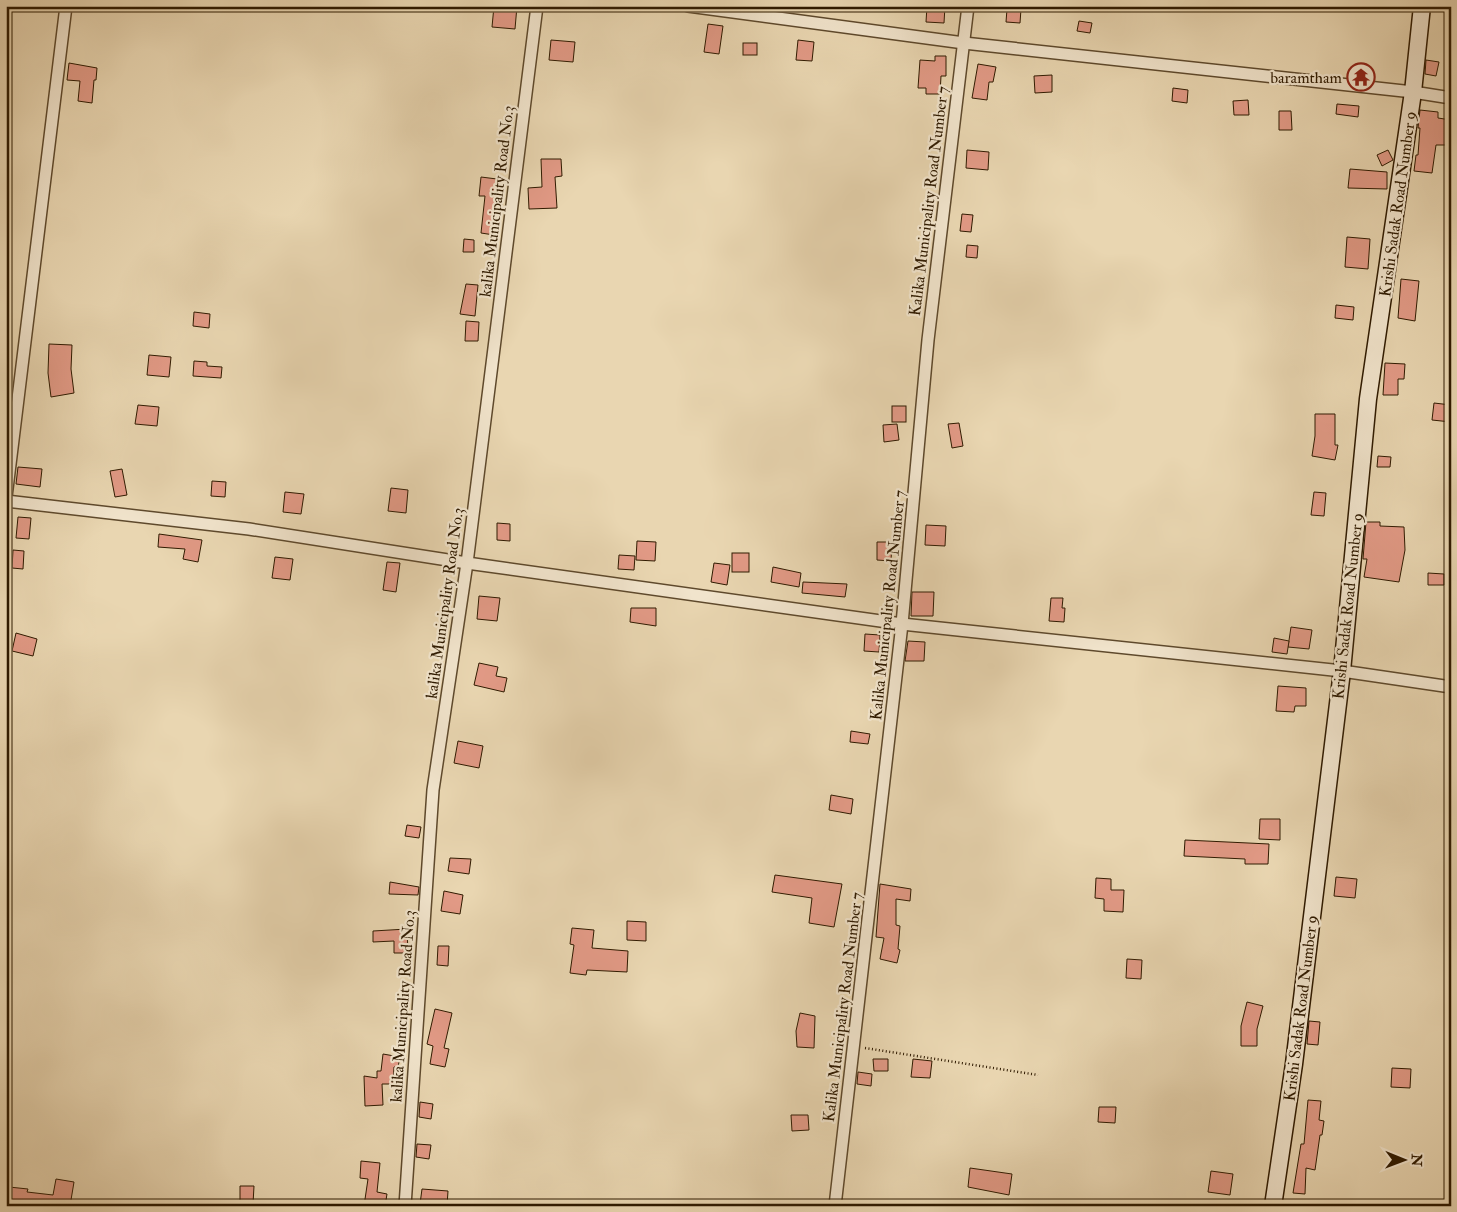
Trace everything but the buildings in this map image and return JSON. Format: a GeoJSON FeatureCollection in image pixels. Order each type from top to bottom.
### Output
{"type":"FeatureCollection","features":[{"type":"Feature","properties":{"kind":"street"},"geometry":{"type":"LineString","coordinates":[[6,497],[66,6]]}},
{"type":"Feature","properties":{"kind":"street","name":"kalika Municipality Road No.3"},"geometry":{"type":"LineString","coordinates":[[405,1206],[433,790],[466,563],[537,6]]}},
{"type":"Feature","properties":{"kind":"street"},"geometry":{"type":"LineString","coordinates":[[688,6],[964,43],[1413,92],[1451,98]]}},
{"type":"Feature","properties":{"kind":"street","name":"Kalika Municipality Road Number 7"},"geometry":{"type":"LineString","coordinates":[[835,1206],[902,624],[928,340],[968,6]]}},
{"type":"Feature","properties":{"kind":"street","name":"Krishi Sadak Road Number 9"},"geometry":{"type":"LineString","coordinates":[[1273,1206],[1294,1064],[1342,671],[1368,399],[1413,92],[1422,6]]}},
{"type":"Feature","properties":{"kind":"street"},"geometry":{"type":"LineString","coordinates":[[6,501],[249,529],[466,563],[902,624],[1342,671],[1451,687]]}},
{"type":"Feature","properties":{"kind":"path"},"geometry":{"type":"LineString","coordinates":[[854,1046],[1038,1075]]}},
{"type":"Feature","properties":{"kind":"place","name":"baramtham"},"geometry":{"type":"Point","coordinates":[1361,77]}}]}
